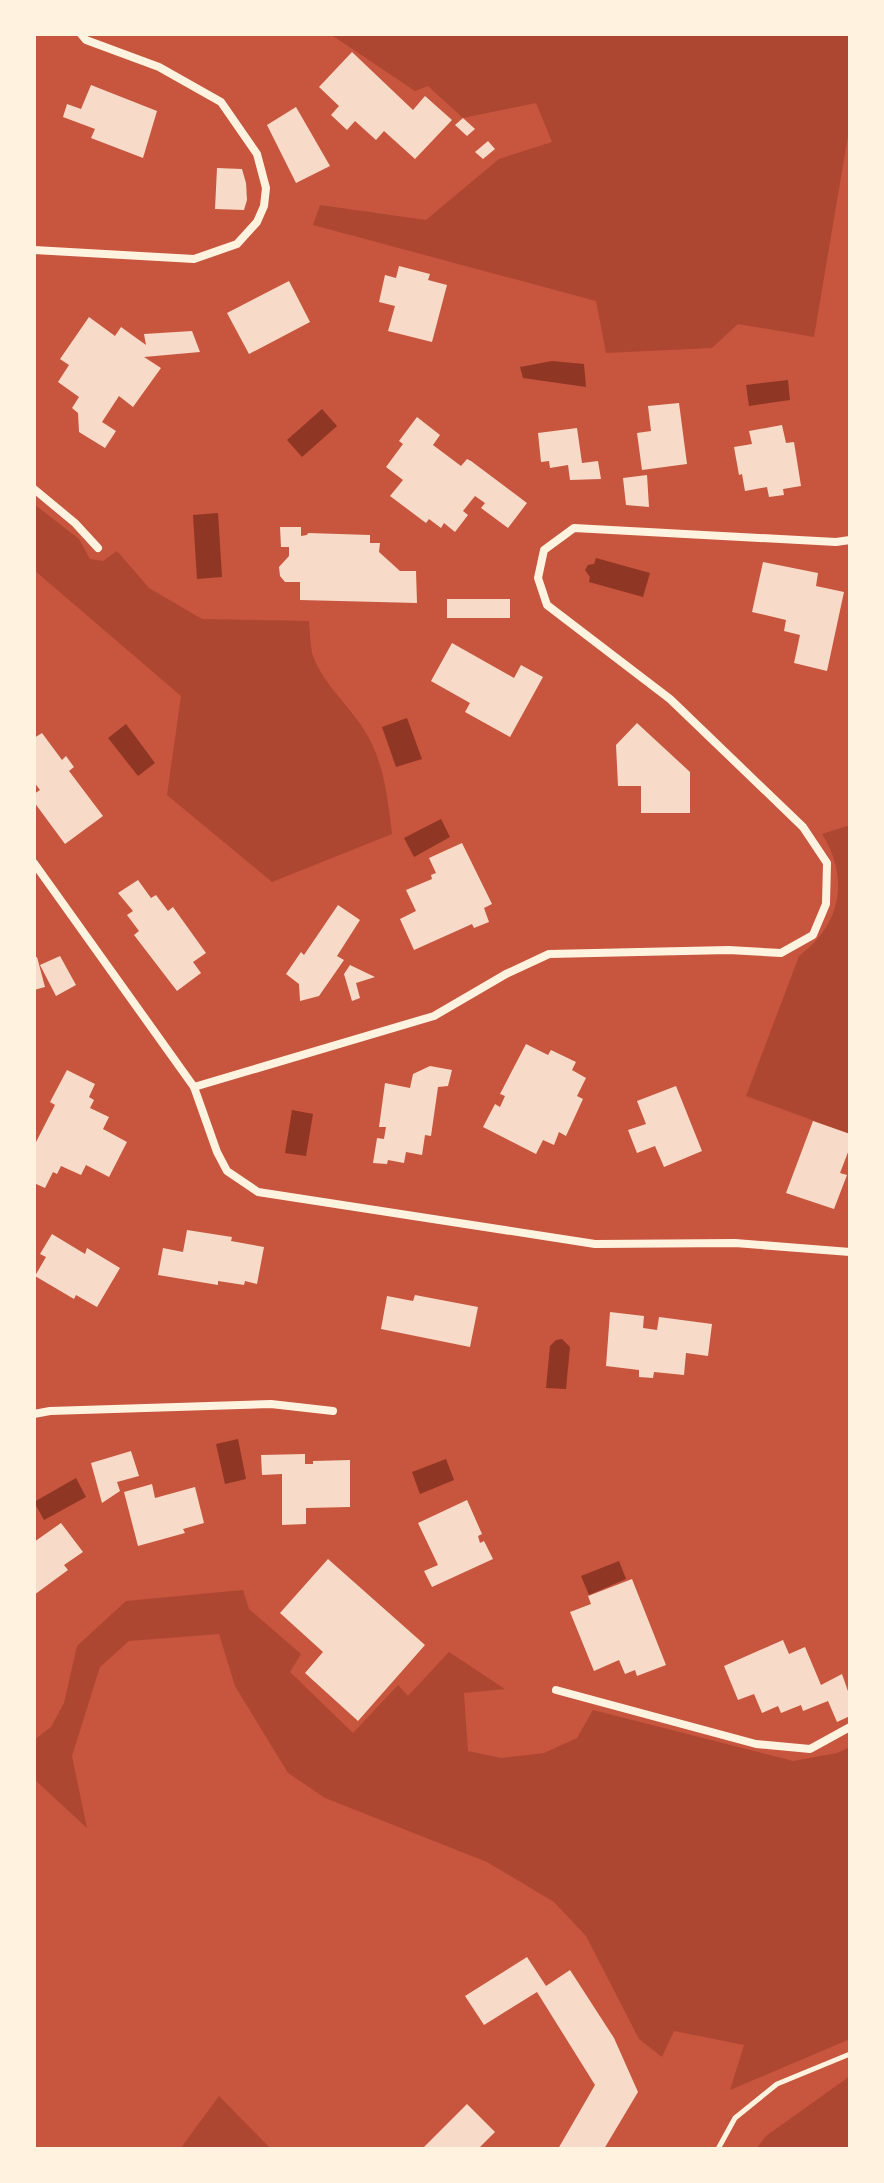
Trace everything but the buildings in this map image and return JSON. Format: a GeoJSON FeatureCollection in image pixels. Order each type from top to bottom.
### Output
{"type":"FeatureCollection","features":[{"type":"Feature","properties":{"kind":"street"},"geometry":{"type":"LineString","coordinates":[[34,250],[194,259],[237,244],[257,222],[264,206],[266,188],[257,154],[221,102],[159,67],[86,40],[81,34]]}},
{"type":"Feature","properties":{"kind":"street"},"geometry":{"type":"LineString","coordinates":[[34,489],[75,523],[98,548]]}},
{"type":"Feature","properties":{"kind":"street"},"geometry":{"type":"LineString","coordinates":[[194,1087],[434,1016],[506,974],[549,954],[729,950],[781,953],[813,935],[826,904],[827,863],[803,827],[670,699],[547,605],[538,578],[544,550],[574,528],[836,542],[850,540]]}},
{"type":"Feature","properties":{"kind":"street"},"geometry":{"type":"LineString","coordinates":[[34,863],[194,1087],[227,1171],[258,1192],[595,1244],[735,1243],[850,1252]]}},
{"type":"Feature","properties":{"kind":"street"},"geometry":{"type":"LineString","coordinates":[[34,1414],[271,1404],[333,1411]]}},
{"type":"Feature","properties":{"kind":"street"},"geometry":{"type":"LineString","coordinates":[[556,1690],[756,1744],[810,1749],[850,1727]]}},
{"type":"Feature","properties":{"kind":"path"},"geometry":{"type":"LineString","coordinates":[[718,2149],[735,2118],[777,2084],[850,2054]]}},
{"type":"Feature","properties":{"kind":"shaded area"},"geometry":{"type":"Polygon","coordinates":[[[330,34],[850,34],[850,124],[814,337],[738,324],[712,348],[606,353],[596,301],[313,225],[320,205],[426,220],[499,159],[552,142],[536,103],[463,118],[428,86],[415,91],[330,34]]]}},
{"type":"Feature","properties":{"kind":"shaded area"},"geometry":{"type":"Polygon","coordinates":[[[552,361],[584,364],[586,387],[523,378],[520,367],[552,361]]]}},
{"type":"Feature","properties":{"kind":"shaded area"},"geometry":{"type":"Polygon","coordinates":[[[788,380],[790,400],[749,406],[746,385],[788,380]]]}},
{"type":"Feature","properties":{"kind":"shaded area"},"geometry":{"type":"Polygon","coordinates":[[[322,409],[337,426],[302,457],[287,440],[322,409]]]}},
{"type":"Feature","properties":{"kind":"shaded area"},"geometry":{"type":"Polygon","coordinates":[[[34,504],[79,539],[90,559],[103,561],[117,551],[149,588],[202,619],[309,621],[312,653],[317,665],[365,730],[376,753],[385,786],[392,834],[272,882],[167,795],[181,696],[34,570],[34,504]]]}},
{"type":"Feature","properties":{"kind":"shaded area"},"geometry":{"type":"Polygon","coordinates":[[[218,513],[222,577],[197,579],[193,515],[218,513]]]}},
{"type":"Feature","properties":{"kind":"shaded area"},"geometry":{"type":"Polygon","coordinates":[[[596,558],[650,573],[643,597],[589,582],[590,577],[585,570],[588,565],[594,564],[596,558]]]}},
{"type":"Feature","properties":{"kind":"shaded area"},"geometry":{"type":"Polygon","coordinates":[[[407,718],[422,759],[396,767],[382,727],[407,718]]]}},
{"type":"Feature","properties":{"kind":"shaded area"},"geometry":{"type":"Polygon","coordinates":[[[126,724],[155,763],[138,776],[108,738],[126,724]]]}},
{"type":"Feature","properties":{"kind":"shaded area"},"geometry":{"type":"Polygon","coordinates":[[[441,819],[450,837],[414,857],[404,838],[441,819]]]}},
{"type":"Feature","properties":{"kind":"shaded area"},"geometry":{"type":"Polygon","coordinates":[[[850,825],[850,1134],[746,1096],[799,956],[824,930],[837,900],[836,867],[822,834],[850,825]]]}},
{"type":"Feature","properties":{"kind":"shaded area"},"geometry":{"type":"Polygon","coordinates":[[[292,1110],[313,1114],[306,1156],[285,1153],[292,1110]]]}},
{"type":"Feature","properties":{"kind":"shaded area"},"geometry":{"type":"Polygon","coordinates":[[[562,1339],[570,1347],[566,1389],[546,1388],[550,1346],[562,1339]]]}},
{"type":"Feature","properties":{"kind":"shaded area"},"geometry":{"type":"Polygon","coordinates":[[[238,1439],[246,1479],[225,1484],[216,1444],[238,1439]]]}},
{"type":"Feature","properties":{"kind":"shaded area"},"geometry":{"type":"Polygon","coordinates":[[[446,1459],[454,1480],[420,1494],[412,1472],[446,1459]]]}},
{"type":"Feature","properties":{"kind":"shaded area"},"geometry":{"type":"Polygon","coordinates":[[[76,1478],[86,1497],[44,1520],[34,1502],[76,1478]]]}},
{"type":"Feature","properties":{"kind":"shaded area"},"geometry":{"type":"Polygon","coordinates":[[[619,1561],[626,1579],[589,1595],[581,1576],[619,1561]]]}},
{"type":"Feature","properties":{"kind":"shaded area"},"geometry":{"type":"Polygon","coordinates":[[[243,1590],[249,1609],[301,1654],[290,1672],[353,1733],[398,1685],[408,1696],[449,1652],[505,1689],[464,1693],[468,1751],[501,1758],[544,1753],[577,1738],[593,1710],[793,1761],[837,1753],[850,1747],[850,2039],[730,2090],[744,2045],[674,2031],[662,2057],[639,2039],[586,1936],[554,1902],[487,1862],[325,1798],[288,1773],[235,1686],[219,1634],[129,1641],[100,1667],[72,1756],[87,1828],[34,1779],[34,1740],[51,1727],[64,1703],[77,1646],[126,1601],[243,1590]]]}},
{"type":"Feature","properties":{"kind":"shaded area"},"geometry":{"type":"Polygon","coordinates":[[[850,2076],[850,2149],[756,2149],[766,2136],[850,2076]]]}},
{"type":"Feature","properties":{"kind":"shaded area"},"geometry":{"type":"Polygon","coordinates":[[[219,2096],[271,2149],[180,2149],[219,2096]]]}}]}
